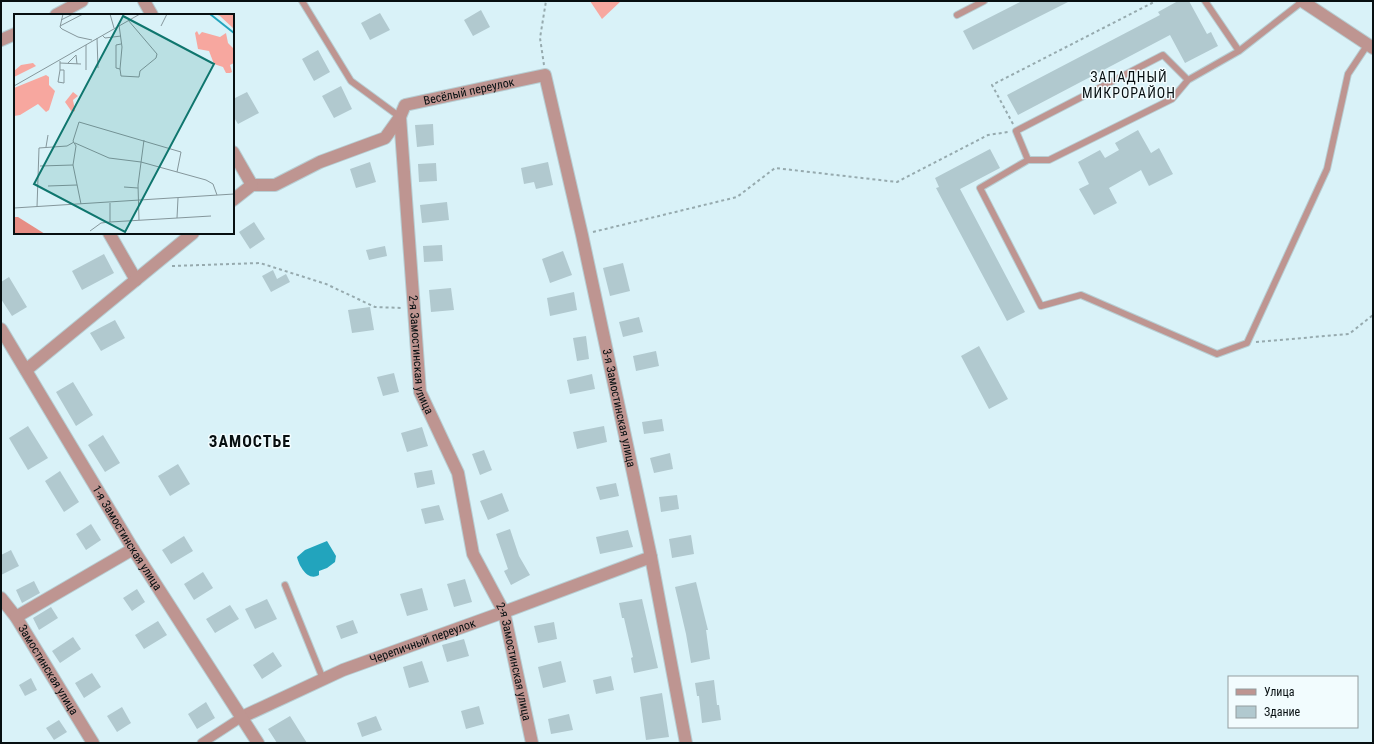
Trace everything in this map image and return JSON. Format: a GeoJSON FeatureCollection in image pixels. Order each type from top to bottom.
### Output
{"type":"FeatureCollection","features":[{"type":"Feature","properties":{"kind":"street"},"geometry":{"type":"LineString","coordinates":[[58,14],[82,1]]}},
{"type":"Feature","properties":{"kind":"street"},"geometry":{"type":"LineString","coordinates":[[144,1],[151,14]]}},
{"type":"Feature","properties":{"kind":"street"},"geometry":{"type":"LineString","coordinates":[[1302,1],[1370,46]]}},
{"type":"Feature","properties":{"kind":"street"},"geometry":{"type":"LineString","coordinates":[[1,40],[14,34]]}},
{"type":"Feature","properties":{"kind":"street","name":"Весёлый переулок"},"geometry":{"type":"LineString","coordinates":[[400,117],[406,105],[545,75]]}},
{"type":"Feature","properties":{"kind":"street","name":"3-я Замостинская улица"},"geometry":{"type":"LineString","coordinates":[[545,75],[582,235],[651,557],[686,743]]}},
{"type":"Feature","properties":{"kind":"street"},"geometry":{"type":"LineString","coordinates":[[234,199],[252,185],[275,185],[320,162],[385,138],[400,117]]}},
{"type":"Feature","properties":{"kind":"street","name":"2-я Замостинская улица"},"geometry":{"type":"LineString","coordinates":[[400,117],[420,392],[458,473],[472,554],[504,612],[532,743]]}},
{"type":"Feature","properties":{"kind":"street"},"geometry":{"type":"LineString","coordinates":[[234,154],[252,185]]}},
{"type":"Feature","properties":{"kind":"street"},"geometry":{"type":"LineString","coordinates":[[110,234],[136,280]]}},
{"type":"Feature","properties":{"kind":"street"},"geometry":{"type":"LineString","coordinates":[[26,370],[192,234]]}},
{"type":"Feature","properties":{"kind":"street","name":"1-я Замостинская улица"},"geometry":{"type":"LineString","coordinates":[[1,329],[133,549],[258,743]]}},
{"type":"Feature","properties":{"kind":"street"},"geometry":{"type":"LineString","coordinates":[[16,617],[133,549]]}},
{"type":"Feature","properties":{"kind":"street","name":"Черепичный переулок"},"geometry":{"type":"LineString","coordinates":[[202,743],[242,717],[343,670],[651,557]]}},
{"type":"Feature","properties":{"kind":"street","name":"Замостинская улица"},"geometry":{"type":"LineString","coordinates":[[1,598],[16,617],[93,743]]}},
{"type":"Feature","properties":{"kind":"lane"},"geometry":{"type":"LineString","coordinates":[[302,1],[351,81],[400,117]]}},
{"type":"Feature","properties":{"kind":"lane"},"geometry":{"type":"LineString","coordinates":[[957,15],[984,1]]}},
{"type":"Feature","properties":{"kind":"lane"},"geometry":{"type":"LineString","coordinates":[[1205,1],[1239,51]]}},
{"type":"Feature","properties":{"kind":"lane"},"geometry":{"type":"LineString","coordinates":[[1302,1],[1239,51],[1188,80],[1172,99],[1049,160],[1028,160],[980,188],[1041,306],[1081,295],[1217,354],[1247,343],[1327,169],[1348,74],[1370,46]]}},
{"type":"Feature","properties":{"kind":"lane"},"geometry":{"type":"LineString","coordinates":[[1028,160],[1016,132],[1163,55],[1188,80]]}},
{"type":"Feature","properties":{"kind":"lane"},"geometry":{"type":"LineString","coordinates":[[285,586],[323,679]]}},
{"type":"Feature","properties":{"kind":"path"},"geometry":{"type":"LineString","coordinates":[[545,75],[540,38],[546,1]]}},
{"type":"Feature","properties":{"kind":"path"},"geometry":{"type":"LineString","coordinates":[[582,235],[738,198],[776,168],[897,182],[988,135],[1016,132],[992,85],[1156,1]]}},
{"type":"Feature","properties":{"kind":"path"},"geometry":{"type":"LineString","coordinates":[[167,268],[174,265],[260,263],[326,284],[375,308],[414,309]]}},
{"type":"Feature","properties":{"kind":"path"},"geometry":{"type":"LineString","coordinates":[[1247,343],[1349,334],[1373,315]]}},
{"type":"Feature","properties":{"kind":"shaded area"},"geometry":{"type":"Polygon","coordinates":[[[590,1],[621,1],[602,19],[590,1]]]}},
{"type":"Feature","properties":{"kind":"water"},"geometry":{"type":"Polygon","coordinates":[[[327,541],[336,556],[335,562],[327,568],[319,571],[319,575],[315,577],[308,575],[300,565],[297,557],[305,550],[327,541]]]}},
{"type":"Feature","properties":{"kind":"building"},"geometry":{"type":"Polygon","coordinates":[[[1022,1],[1070,1],[973,50],[963,31],[1022,1]]]}},
{"type":"Feature","properties":{"kind":"building"},"geometry":{"type":"Polygon","coordinates":[[[1178,1],[1189,1],[1207,34],[1211,32],[1218,46],[1185,63],[1170,35],[1018,115],[1007,95],[1160,15],[1158,12],[1178,1]]]}},
{"type":"Feature","properties":{"kind":"building"},"geometry":{"type":"Polygon","coordinates":[[[481,10],[490,27],[473,36],[464,20],[481,10]]]}},
{"type":"Feature","properties":{"kind":"building"},"geometry":{"type":"Polygon","coordinates":[[[380,13],[390,30],[370,40],[361,23],[380,13]]]}},
{"type":"Feature","properties":{"kind":"building"},"geometry":{"type":"Polygon","coordinates":[[[318,50],[330,72],[314,81],[302,59],[318,50]]]}},
{"type":"Feature","properties":{"kind":"building"},"geometry":{"type":"Polygon","coordinates":[[[341,86],[352,109],[334,118],[322,96],[341,86]]]}},
{"type":"Feature","properties":{"kind":"building"},"geometry":{"type":"Polygon","coordinates":[[[247,92],[259,113],[238,124],[234,118],[234,98],[247,92]]]}},
{"type":"Feature","properties":{"kind":"building"},"geometry":{"type":"Polygon","coordinates":[[[433,124],[434,145],[417,147],[415,125],[433,124]]]}},
{"type":"Feature","properties":{"kind":"building"},"geometry":{"type":"Polygon","coordinates":[[[1138,130],[1151,153],[1159,148],[1173,174],[1149,186],[1141,170],[1109,188],[1117,203],[1094,215],[1079,189],[1089,184],[1078,162],[1100,150],[1105,158],[1119,150],[1115,143],[1138,130]]]}},
{"type":"Feature","properties":{"kind":"building"},"geometry":{"type":"Polygon","coordinates":[[[990,149],[1000,168],[960,189],[1025,312],[1007,321],[936,188],[939,187],[935,178],[990,149]]]}},
{"type":"Feature","properties":{"kind":"building"},"geometry":{"type":"Polygon","coordinates":[[[370,162],[376,182],[356,188],[350,169],[370,162]]]}},
{"type":"Feature","properties":{"kind":"building"},"geometry":{"type":"Polygon","coordinates":[[[548,162],[553,185],[536,189],[534,182],[524,184],[521,168],[548,162]]]}},
{"type":"Feature","properties":{"kind":"building"},"geometry":{"type":"Polygon","coordinates":[[[436,163],[437,181],[419,182],[418,164],[436,163]]]}},
{"type":"Feature","properties":{"kind":"building"},"geometry":{"type":"Polygon","coordinates":[[[447,202],[449,220],[422,223],[420,205],[447,202]]]}},
{"type":"Feature","properties":{"kind":"building"},"geometry":{"type":"Polygon","coordinates":[[[254,222],[265,239],[250,249],[239,232],[254,222]]]}},
{"type":"Feature","properties":{"kind":"building"},"geometry":{"type":"Polygon","coordinates":[[[442,245],[443,261],[424,262],[423,246],[442,245]]]}},
{"type":"Feature","properties":{"kind":"building"},"geometry":{"type":"Polygon","coordinates":[[[385,246],[387,256],[369,260],[366,250],[385,246]]]}},
{"type":"Feature","properties":{"kind":"building"},"geometry":{"type":"Polygon","coordinates":[[[563,251],[572,275],[550,283],[542,259],[563,251]]]}},
{"type":"Feature","properties":{"kind":"building"},"geometry":{"type":"Polygon","coordinates":[[[104,254],[114,273],[82,290],[72,271],[104,254]]]}},
{"type":"Feature","properties":{"kind":"building"},"geometry":{"type":"Polygon","coordinates":[[[623,263],[630,291],[610,296],[603,268],[623,263]]]}},
{"type":"Feature","properties":{"kind":"building"},"geometry":{"type":"Polygon","coordinates":[[[273,270],[277,279],[286,274],[290,282],[271,292],[262,276],[273,270]]]}},
{"type":"Feature","properties":{"kind":"building"},"geometry":{"type":"Polygon","coordinates":[[[9,277],[27,307],[12,316],[1,299],[1,282],[9,277]]]}},
{"type":"Feature","properties":{"kind":"building"},"geometry":{"type":"Polygon","coordinates":[[[451,288],[454,310],[431,312],[429,290],[451,288]]]}},
{"type":"Feature","properties":{"kind":"building"},"geometry":{"type":"Polygon","coordinates":[[[574,292],[577,310],[550,316],[547,298],[574,292]]]}},
{"type":"Feature","properties":{"kind":"building"},"geometry":{"type":"Polygon","coordinates":[[[370,307],[374,330],[352,333],[348,310],[370,307]]]}},
{"type":"Feature","properties":{"kind":"building"},"geometry":{"type":"Polygon","coordinates":[[[639,317],[643,332],[623,337],[619,322],[639,317]]]}},
{"type":"Feature","properties":{"kind":"building"},"geometry":{"type":"Polygon","coordinates":[[[115,320],[125,338],[101,351],[90,333],[115,320]]]}},
{"type":"Feature","properties":{"kind":"building"},"geometry":{"type":"Polygon","coordinates":[[[586,336],[589,359],[577,361],[573,338],[586,336]]]}},
{"type":"Feature","properties":{"kind":"building"},"geometry":{"type":"Polygon","coordinates":[[[979,346],[1008,399],[989,409],[961,356],[979,346]]]}},
{"type":"Feature","properties":{"kind":"building"},"geometry":{"type":"Polygon","coordinates":[[[656,351],[659,366],[636,371],[633,356],[656,351]]]}},
{"type":"Feature","properties":{"kind":"building"},"geometry":{"type":"Polygon","coordinates":[[[394,373],[399,392],[383,396],[377,377],[394,373]]]}},
{"type":"Feature","properties":{"kind":"building"},"geometry":{"type":"Polygon","coordinates":[[[592,374],[595,389],[570,394],[567,380],[592,374]]]}},
{"type":"Feature","properties":{"kind":"building"},"geometry":{"type":"Polygon","coordinates":[[[73,382],[93,415],[76,426],[56,392],[73,382]]]}},
{"type":"Feature","properties":{"kind":"building"},"geometry":{"type":"Polygon","coordinates":[[[662,419],[664,431],[644,434],[642,422],[662,419]]]}},
{"type":"Feature","properties":{"kind":"building"},"geometry":{"type":"Polygon","coordinates":[[[28,426],[48,458],[28,470],[9,438],[28,426]]]}},
{"type":"Feature","properties":{"kind":"building"},"geometry":{"type":"Polygon","coordinates":[[[604,426],[607,442],[577,449],[573,432],[604,426]]]}},
{"type":"Feature","properties":{"kind":"building"},"geometry":{"type":"Polygon","coordinates":[[[422,427],[428,446],[407,452],[401,433],[422,427]]]}},
{"type":"Feature","properties":{"kind":"building"},"geometry":{"type":"Polygon","coordinates":[[[103,435],[120,463],[105,472],[88,445],[103,435]]]}},
{"type":"Feature","properties":{"kind":"building"},"geometry":{"type":"Polygon","coordinates":[[[484,450],[492,470],[480,475],[472,454],[484,450]]]}},
{"type":"Feature","properties":{"kind":"building"},"geometry":{"type":"Polygon","coordinates":[[[670,453],[673,469],[654,473],[650,458],[670,453]]]}},
{"type":"Feature","properties":{"kind":"building"},"geometry":{"type":"Polygon","coordinates":[[[178,464],[190,484],[170,496],[158,476],[178,464]]]}},
{"type":"Feature","properties":{"kind":"building"},"geometry":{"type":"Polygon","coordinates":[[[432,470],[435,484],[417,488],[414,473],[432,470]]]}},
{"type":"Feature","properties":{"kind":"building"},"geometry":{"type":"Polygon","coordinates":[[[60,471],[79,502],[64,512],[45,481],[60,471]]]}},
{"type":"Feature","properties":{"kind":"building"},"geometry":{"type":"Polygon","coordinates":[[[616,483],[619,496],[600,500],[596,487],[616,483]]]}},
{"type":"Feature","properties":{"kind":"building"},"geometry":{"type":"Polygon","coordinates":[[[502,493],[509,511],[488,520],[480,501],[502,493]]]}},
{"type":"Feature","properties":{"kind":"building"},"geometry":{"type":"Polygon","coordinates":[[[677,495],[679,509],[661,512],[659,497],[677,495]]]}},
{"type":"Feature","properties":{"kind":"building"},"geometry":{"type":"Polygon","coordinates":[[[439,505],[444,520],[425,524],[421,509],[439,505]]]}},
{"type":"Feature","properties":{"kind":"building"},"geometry":{"type":"Polygon","coordinates":[[[91,524],[101,540],[86,550],[76,534],[91,524]]]}},
{"type":"Feature","properties":{"kind":"building"},"geometry":{"type":"Polygon","coordinates":[[[510,529],[519,556],[530,575],[511,585],[504,571],[508,569],[496,534],[510,529]]]}},
{"type":"Feature","properties":{"kind":"building"},"geometry":{"type":"Polygon","coordinates":[[[628,530],[633,547],[600,554],[596,537],[628,530]]]}},
{"type":"Feature","properties":{"kind":"building"},"geometry":{"type":"Polygon","coordinates":[[[691,535],[694,554],[672,558],[669,539],[691,535]]]}},
{"type":"Feature","properties":{"kind":"building"},"geometry":{"type":"Polygon","coordinates":[[[184,536],[193,551],[171,564],[162,550],[184,536]]]}},
{"type":"Feature","properties":{"kind":"building"},"geometry":{"type":"Polygon","coordinates":[[[11,550],[19,566],[1,575],[1,555],[11,550]]]}},
{"type":"Feature","properties":{"kind":"building"},"geometry":{"type":"Polygon","coordinates":[[[203,572],[213,588],[194,600],[184,584],[203,572]]]}},
{"type":"Feature","properties":{"kind":"building"},"geometry":{"type":"Polygon","coordinates":[[[465,579],[472,602],[454,607],[447,584],[465,579]]]}},
{"type":"Feature","properties":{"kind":"building"},"geometry":{"type":"Polygon","coordinates":[[[34,581],[40,593],[22,603],[16,590],[34,581]]]}},
{"type":"Feature","properties":{"kind":"building"},"geometry":{"type":"Polygon","coordinates":[[[696,582],[708,630],[706,630],[710,659],[691,663],[675,587],[696,582]]]}},
{"type":"Feature","properties":{"kind":"building"},"geometry":{"type":"Polygon","coordinates":[[[422,588],[428,610],[407,616],[400,594],[422,588]]]}},
{"type":"Feature","properties":{"kind":"building"},"geometry":{"type":"Polygon","coordinates":[[[137,589],[145,602],[132,611],[123,598],[137,589]]]}},
{"type":"Feature","properties":{"kind":"building"},"geometry":{"type":"Polygon","coordinates":[[[267,599],[277,619],[255,629],[245,609],[267,599]]]}},
{"type":"Feature","properties":{"kind":"building"},"geometry":{"type":"Polygon","coordinates":[[[642,599],[658,668],[634,673],[631,658],[633,657],[619,603],[642,599]]]}},
{"type":"Feature","properties":{"kind":"building"},"geometry":{"type":"Polygon","coordinates":[[[230,605],[239,619],[215,633],[206,619],[230,605]]]}},
{"type":"Feature","properties":{"kind":"building"},"geometry":{"type":"Polygon","coordinates":[[[51,607],[58,618],[39,630],[33,618],[51,607]]]}},
{"type":"Feature","properties":{"kind":"building"},"geometry":{"type":"Polygon","coordinates":[[[353,620],[358,633],[341,639],[336,626],[353,620]]]}},
{"type":"Feature","properties":{"kind":"building"},"geometry":{"type":"Polygon","coordinates":[[[158,621],[167,635],[144,649],[135,635],[158,621]]]}},
{"type":"Feature","properties":{"kind":"building"},"geometry":{"type":"Polygon","coordinates":[[[554,622],[557,639],[538,643],[534,626],[554,622]]]}},
{"type":"Feature","properties":{"kind":"building"},"geometry":{"type":"Polygon","coordinates":[[[73,637],[81,649],[60,663],[52,651],[73,637]]]}},
{"type":"Feature","properties":{"kind":"building"},"geometry":{"type":"Polygon","coordinates":[[[464,639],[469,656],[447,662],[442,645],[464,639]]]}},
{"type":"Feature","properties":{"kind":"building"},"geometry":{"type":"Polygon","coordinates":[[[273,652],[282,666],[262,679],[253,665],[273,652]]]}},
{"type":"Feature","properties":{"kind":"building"},"geometry":{"type":"Polygon","coordinates":[[[422,661],[429,682],[409,688],[403,667],[422,661]]]}},
{"type":"Feature","properties":{"kind":"building"},"geometry":{"type":"Polygon","coordinates":[[[561,661],[566,682],[543,688],[538,667],[561,661]]]}},
{"type":"Feature","properties":{"kind":"building"},"geometry":{"type":"Polygon","coordinates":[[[92,673],[101,687],[84,698],[75,683],[92,673]]]}},
{"type":"Feature","properties":{"kind":"building"},"geometry":{"type":"Polygon","coordinates":[[[611,676],[614,690],[596,694],[593,680],[611,676]]]}},
{"type":"Feature","properties":{"kind":"building"},"geometry":{"type":"Polygon","coordinates":[[[31,678],[37,690],[25,696],[19,685],[31,678]]]}},
{"type":"Feature","properties":{"kind":"building"},"geometry":{"type":"Polygon","coordinates":[[[714,680],[717,705],[719,705],[721,720],[702,723],[699,696],[697,696],[695,683],[714,680]]]}},
{"type":"Feature","properties":{"kind":"building"},"geometry":{"type":"Polygon","coordinates":[[[662,693],[669,737],[646,740],[640,697],[662,693]]]}},
{"type":"Feature","properties":{"kind":"building"},"geometry":{"type":"Polygon","coordinates":[[[206,702],[215,718],[197,729],[188,714],[206,702]]]}},
{"type":"Feature","properties":{"kind":"building"},"geometry":{"type":"Polygon","coordinates":[[[479,706],[484,724],[466,729],[461,711],[479,706]]]}},
{"type":"Feature","properties":{"kind":"building"},"geometry":{"type":"Polygon","coordinates":[[[122,707],[131,723],[117,732],[107,716],[122,707]]]}},
{"type":"Feature","properties":{"kind":"building"},"geometry":{"type":"Polygon","coordinates":[[[569,714],[573,730],[551,734],[548,719],[569,714]]]}},
{"type":"Feature","properties":{"kind":"building"},"geometry":{"type":"Polygon","coordinates":[[[290,716],[307,743],[277,743],[268,729],[290,716]]]}},
{"type":"Feature","properties":{"kind":"building"},"geometry":{"type":"Polygon","coordinates":[[[376,716],[382,730],[362,737],[357,723],[376,716]]]}},
{"type":"Feature","properties":{"kind":"building"},"geometry":{"type":"Polygon","coordinates":[[[59,720],[67,732],[54,740],[46,728],[59,720]]]}},
{"type":"Feature","properties":{"kind":"district","name":"ЗАПАДНЫЙ МИКРОРАЙОН"},"geometry":{"type":"Point","coordinates":[1129,86]}},
{"type":"Feature","properties":{"kind":"district","name":"ЗАМОСТЬЕ"},"geometry":{"type":"Point","coordinates":[250,441]}}]}
